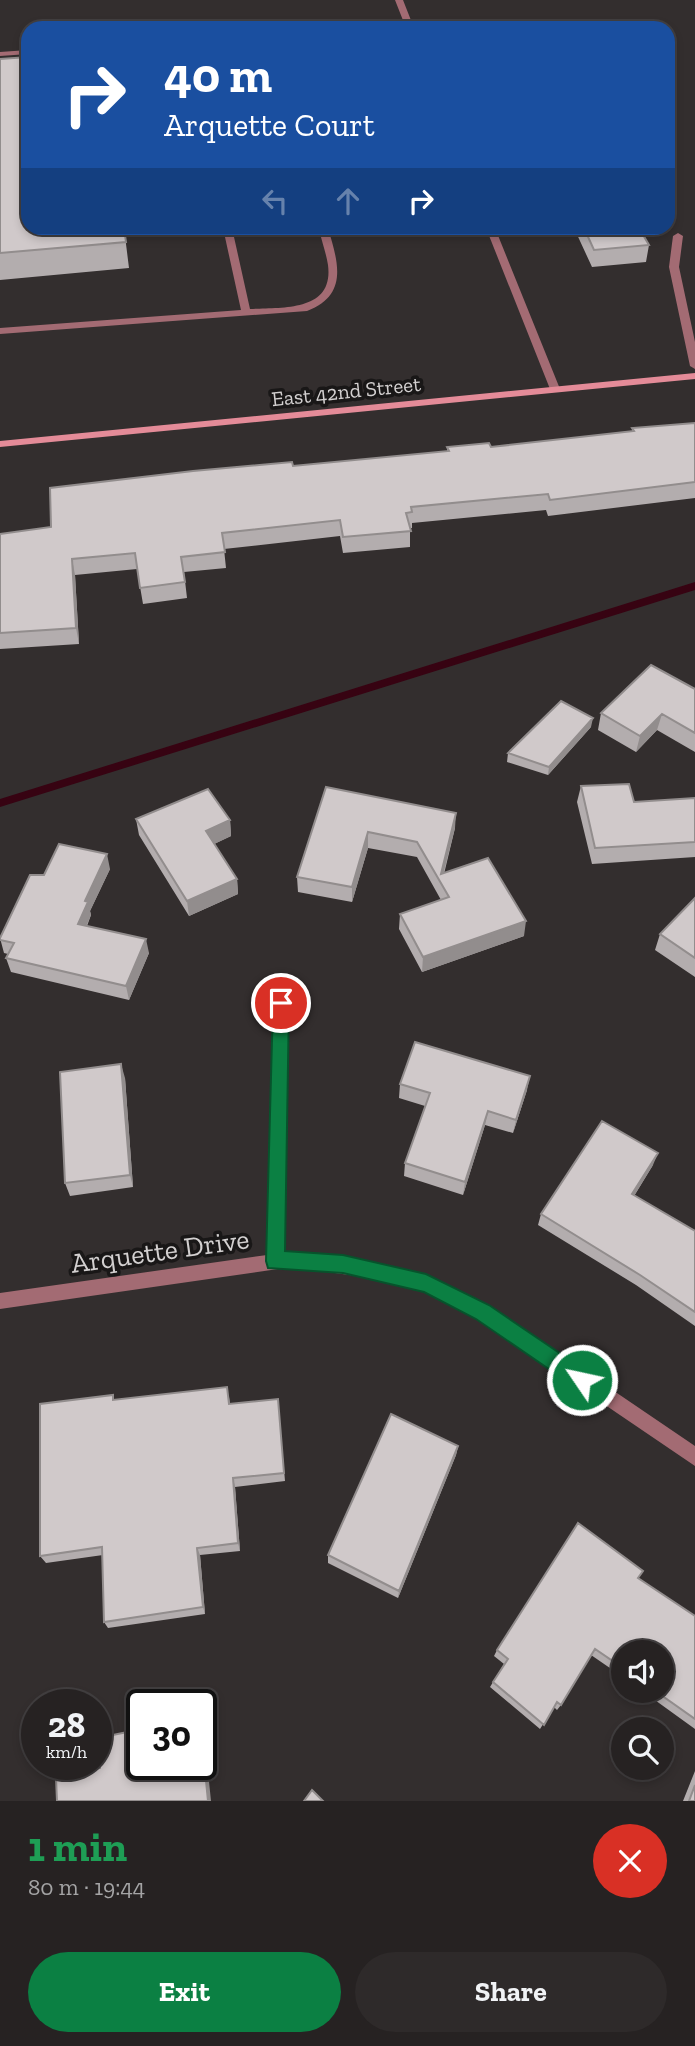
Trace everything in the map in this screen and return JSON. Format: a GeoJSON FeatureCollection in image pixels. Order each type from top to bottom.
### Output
{"type":"FeatureCollection","features":[{"type":"Feature","properties":{"kind":"street"},"geometry":{"type":"LineString","coordinates":[[399,0],[407,21]]}},
{"type":"Feature","properties":{"kind":"street"},"geometry":{"type":"LineString","coordinates":[[0,54],[21,52]]}},
{"type":"Feature","properties":{"kind":"street"},"geometry":{"type":"LineString","coordinates":[[229,235],[246,312]]}},
{"type":"Feature","properties":{"kind":"street"},"geometry":{"type":"LineString","coordinates":[[0,331],[307,308],[324,300],[334,284],[332,261],[325,235]]}},
{"type":"Feature","properties":{"kind":"street"},"geometry":{"type":"LineString","coordinates":[[493,235],[555,389]]}},
{"type":"Feature","properties":{"kind":"street"},"geometry":{"type":"LineString","coordinates":[[678,236],[674,267],[695,366]]}},
{"type":"Feature","properties":{"kind":"street","name":"East 42nd Street"},"geometry":{"type":"LineString","coordinates":[[0,444],[695,376]]}},
{"type":"Feature","properties":{"kind":"street"},"geometry":{"type":"LineString","coordinates":[[275,1261],[281,1003]]}},
{"type":"Feature","properties":{"kind":"street","name":"Arquette Drive"},"geometry":{"type":"LineString","coordinates":[[0,1301],[292,1259],[343,1264],[426,1284],[483,1312],[695,1457]]}},
{"type":"Feature","properties":{"kind":"building"},"geometry":{"type":"Polygon","coordinates":[[[21,58],[21,235],[125,235],[126,242],[0,253],[0,59],[21,58]]]}},
{"type":"Feature","properties":{"kind":"building"},"geometry":{"type":"Polygon","coordinates":[[[587,235],[643,235],[649,245],[594,250],[587,235]]]}},
{"type":"Feature","properties":{"kind":"building"},"geometry":{"type":"Polygon","coordinates":[[[695,423],[695,482],[550,500],[548,494],[411,507],[412,512],[406,513],[411,531],[343,537],[340,520],[222,533],[225,552],[181,557],[185,582],[140,588],[135,553],[72,559],[76,628],[0,633],[0,534],[51,527],[50,488],[193,471],[292,462],[293,466],[449,451],[447,447],[489,443],[491,447],[634,431],[632,428],[695,423]]]}},
{"type":"Feature","properties":{"kind":"building"},"geometry":{"type":"Polygon","coordinates":[[[651,665],[695,689],[695,733],[662,714],[640,736],[601,713],[651,665]]]}},
{"type":"Feature","properties":{"kind":"building"},"geometry":{"type":"Polygon","coordinates":[[[561,701],[593,718],[549,767],[508,753],[561,701]]]}},
{"type":"Feature","properties":{"kind":"building"},"geometry":{"type":"Polygon","coordinates":[[[629,784],[634,802],[695,798],[695,842],[595,848],[581,786],[629,784]]]}},
{"type":"Feature","properties":{"kind":"building"},"geometry":{"type":"Polygon","coordinates":[[[326,787],[456,813],[441,874],[488,858],[526,921],[423,957],[400,914],[449,897],[417,842],[368,832],[352,887],[297,877],[326,787]]]}},
{"type":"Feature","properties":{"kind":"building"},"geometry":{"type":"Polygon","coordinates":[[[208,789],[230,820],[206,831],[237,879],[187,901],[136,819],[208,789]]]}},
{"type":"Feature","properties":{"kind":"building"},"geometry":{"type":"Polygon","coordinates":[[[59,844],[107,854],[85,901],[88,902],[78,924],[146,939],[126,986],[6,958],[14,943],[0,938],[30,875],[44,875],[59,844]]]}},
{"type":"Feature","properties":{"kind":"building"},"geometry":{"type":"Polygon","coordinates":[[[695,898],[695,958],[660,934],[695,898]]]}},
{"type":"Feature","properties":{"kind":"building"},"geometry":{"type":"Polygon","coordinates":[[[415,1042],[530,1076],[516,1120],[488,1111],[465,1182],[405,1163],[430,1093],[400,1084],[415,1042]]]}},
{"type":"Feature","properties":{"kind":"building"},"geometry":{"type":"Polygon","coordinates":[[[121,1064],[130,1175],[65,1183],[60,1072],[121,1064]]]}},
{"type":"Feature","properties":{"kind":"building"},"geometry":{"type":"Polygon","coordinates":[[[602,1121],[658,1153],[632,1194],[695,1231],[695,1312],[541,1214],[602,1121]]]}},
{"type":"Feature","properties":{"kind":"building"},"geometry":{"type":"Polygon","coordinates":[[[227,1387],[229,1404],[278,1399],[284,1473],[233,1478],[238,1543],[197,1548],[203,1607],[104,1622],[102,1547],[40,1556],[40,1404],[113,1395],[113,1400],[227,1387]]]}},
{"type":"Feature","properties":{"kind":"building"},"geometry":{"type":"Polygon","coordinates":[[[391,1414],[458,1446],[399,1591],[328,1555],[391,1414]]]}},
{"type":"Feature","properties":{"kind":"building"},"geometry":{"type":"Polygon","coordinates":[[[578,1523],[643,1571],[638,1578],[695,1616],[695,1719],[672,1703],[674,1640],[611,1640],[611,1660],[595,1649],[561,1705],[557,1702],[544,1725],[493,1682],[508,1659],[497,1650],[578,1523]]]}},
{"type":"Feature","properties":{"kind":"building"},"geometry":{"type":"Polygon","coordinates":[[[126,1732],[126,1780],[206,1780],[208,1801],[57,1801],[56,1780],[112,1780],[112,1735],[126,1732]]]}},
{"type":"Feature","properties":{"kind":"building"},"geometry":{"type":"Polygon","coordinates":[[[695,1785],[695,1801],[689,1801],[695,1785]]]}},
{"type":"Feature","properties":{"kind":"building"},"geometry":{"type":"Polygon","coordinates":[[[312,1790],[323,1801],[304,1801],[312,1790]]]}},
{"type":"Feature","properties":{"kind":"waterway"},"geometry":{"type":"LineString","coordinates":[[0,803],[695,586]]}},
{"type":"Feature","properties":{"kind":"route"},"geometry":{"type":"LineString","coordinates":[[281,1003],[275,1261],[292,1259],[343,1264],[426,1284],[483,1312],[582,1380]]}}]}
